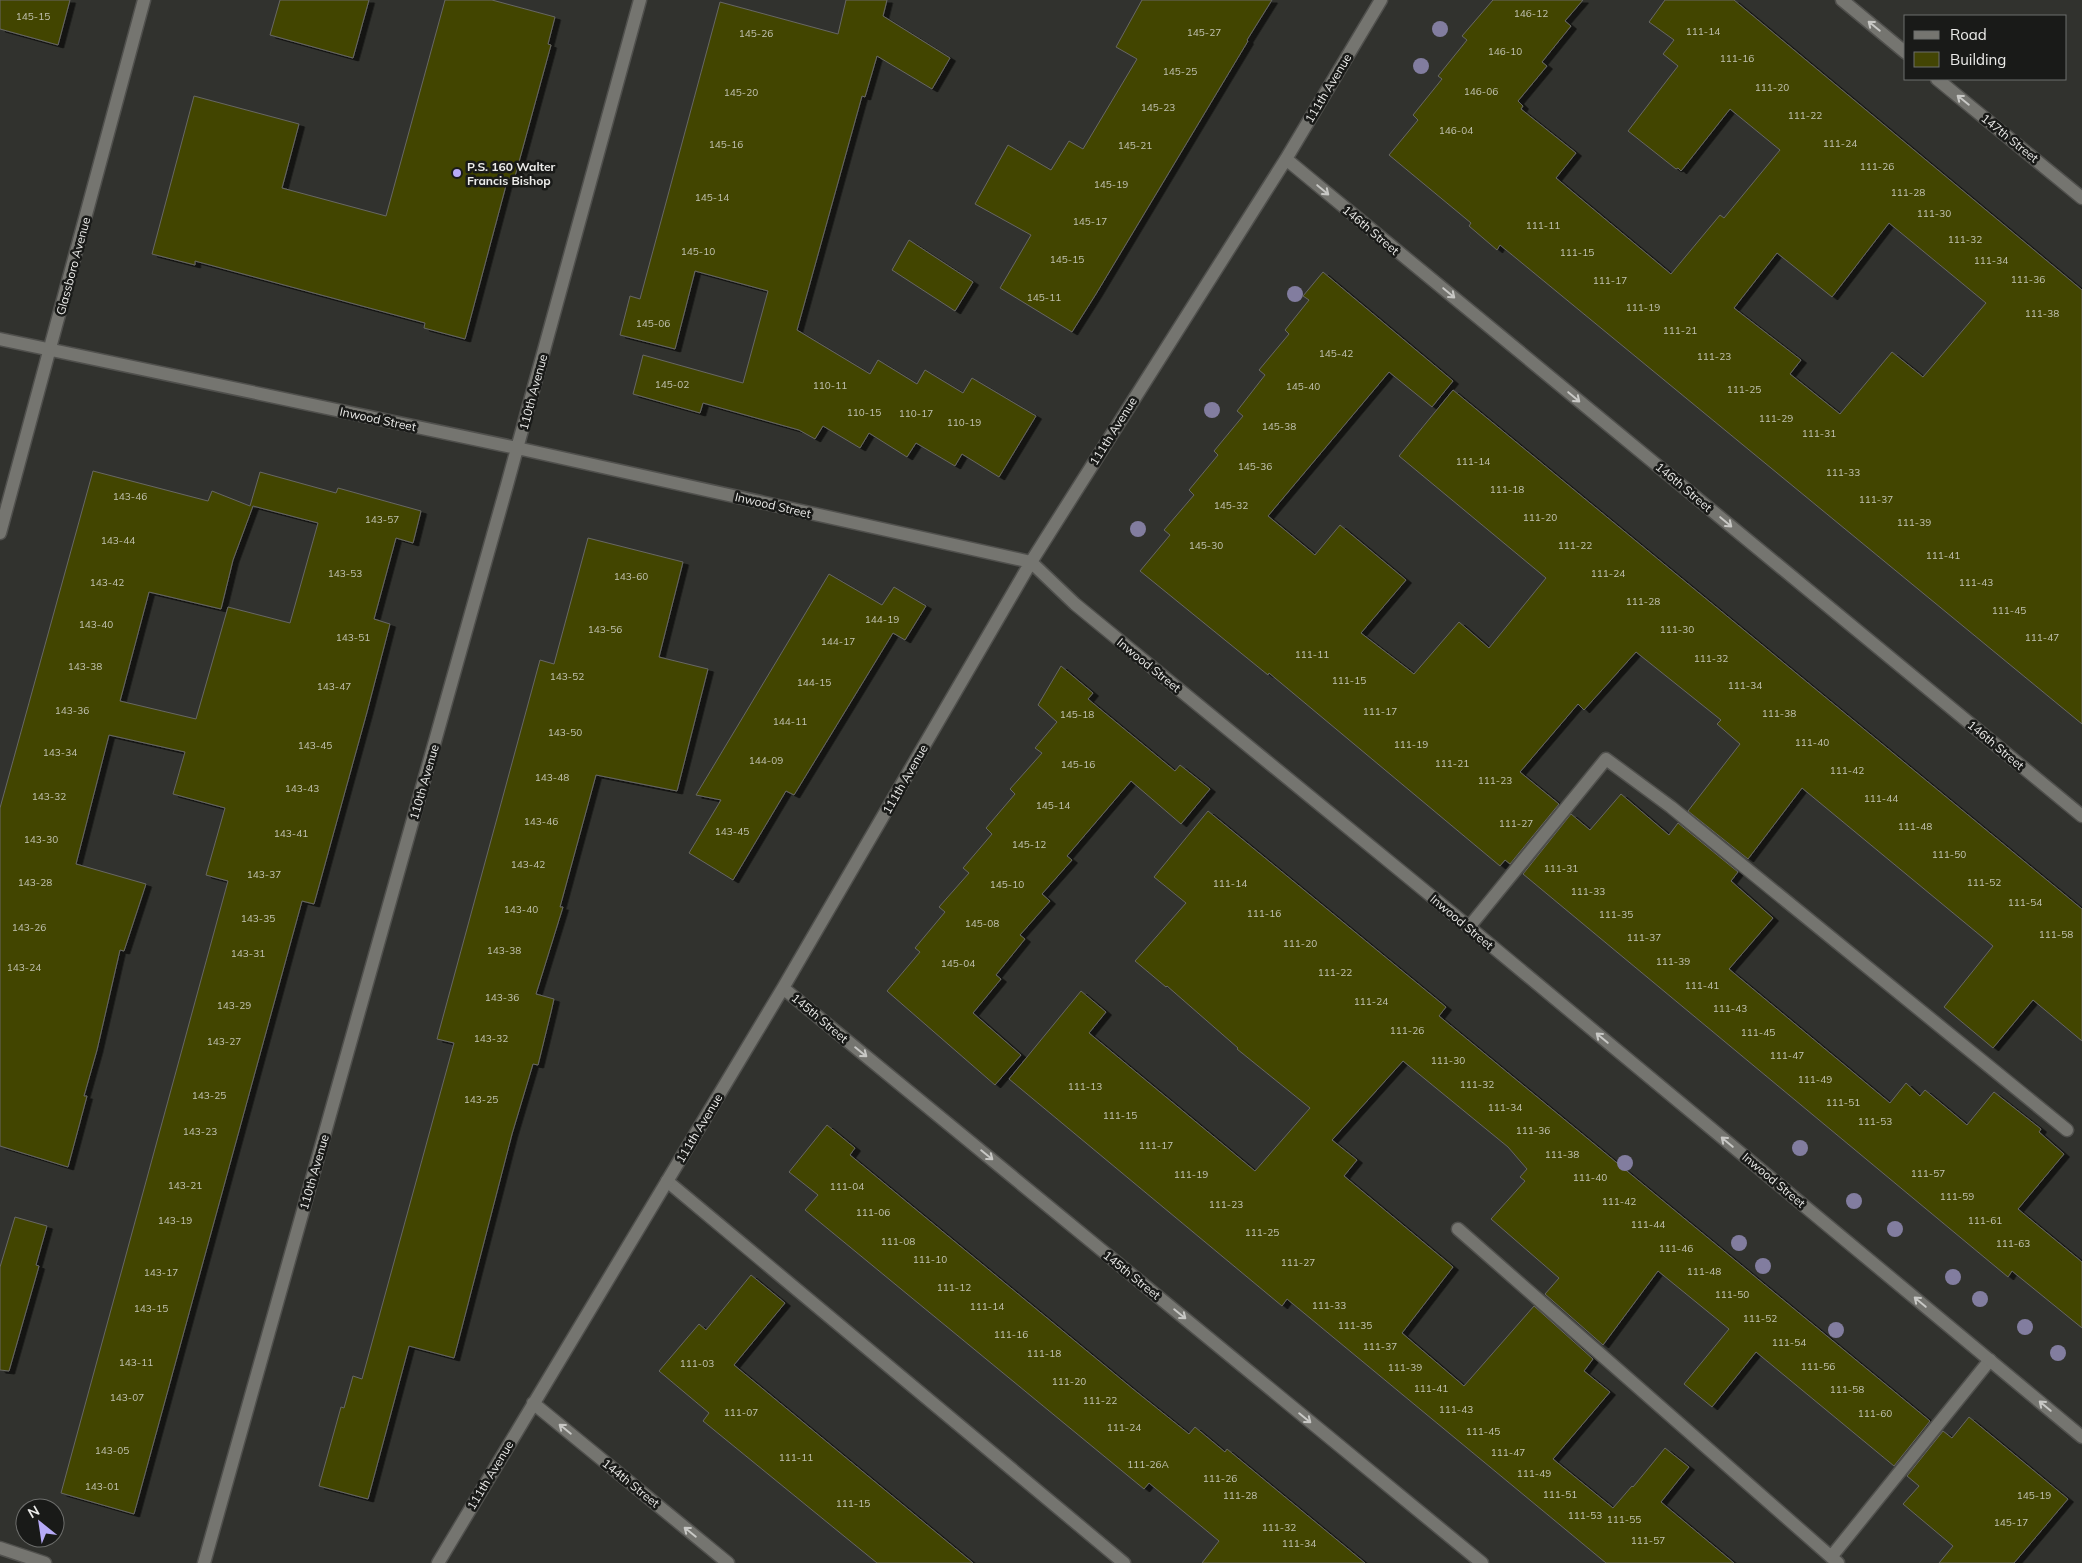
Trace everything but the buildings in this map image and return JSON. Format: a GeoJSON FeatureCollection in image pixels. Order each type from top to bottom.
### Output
{"type":"FeatureCollection","features":[{"type":"Feature","properties":{"kind":"street","name":"Glassboro Avenue"},"geometry":{"type":"LineString","coordinates":[[0,533],[144,0]]}},
{"type":"Feature","properties":{"kind":"street","name":"110th Avenue"},"geometry":{"type":"LineString","coordinates":[[204,1563],[517,448],[640,0]]}},
{"type":"Feature","properties":{"kind":"street","name":"111th Avenue"},"geometry":{"type":"LineString","coordinates":[[438,1563],[783,988],[1031,562],[1286,159],[1381,0]]}},
{"type":"Feature","properties":{"kind":"street"},"geometry":{"type":"LineString","coordinates":[[1842,0],[1904,51]]}},
{"type":"Feature","properties":{"kind":"street","name":"147th Street"},"geometry":{"type":"LineString","coordinates":[[1938,80],[2082,198]]}},
{"type":"Feature","properties":{"kind":"street","name":"146th Street"},"geometry":{"type":"LineString","coordinates":[[1286,159],[2082,816]]}},
{"type":"Feature","properties":{"kind":"street","name":"Inwood Street"},"geometry":{"type":"LineString","coordinates":[[0,339],[517,448],[1031,562],[1075,604],[1469,927],[2082,1437]]}},
{"type":"Feature","properties":{"kind":"street"},"geometry":{"type":"LineString","coordinates":[[1469,927],[1606,759],[1671,807],[2067,1130]]}},
{"type":"Feature","properties":{"kind":"street","name":"145th Street"},"geometry":{"type":"LineString","coordinates":[[783,988],[1482,1563]]}},
{"type":"Feature","properties":{"kind":"street"},"geometry":{"type":"LineString","coordinates":[[667,1181],[1124,1563]]}},
{"type":"Feature","properties":{"kind":"street"},"geometry":{"type":"LineString","coordinates":[[1458,1229],[1834,1560],[1990,1360]]}},
{"type":"Feature","properties":{"kind":"street","name":"144th Street"},"geometry":{"type":"LineString","coordinates":[[533,1403],[728,1563]]}},
{"type":"Feature","properties":{"kind":"street"},"geometry":{"type":"LineString","coordinates":[[0,1548],[45,1563]]}},
{"type":"Feature","properties":{"kind":"place","name":"P.S. 160 Walter Francis Bishop"},"geometry":{"type":"Point","coordinates":[457,173]}}]}
